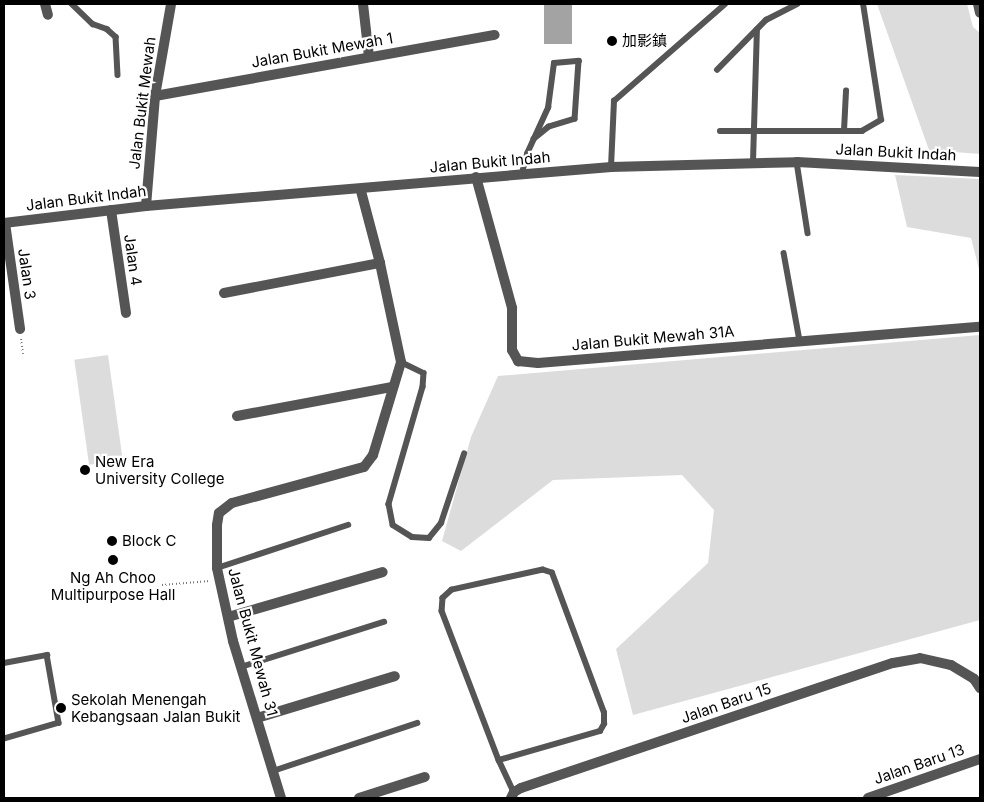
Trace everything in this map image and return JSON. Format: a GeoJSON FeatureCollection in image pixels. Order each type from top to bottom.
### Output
{"type":"FeatureCollection","features":[{"type":"Feature","properties":{"kind":"street"},"geometry":{"type":"LineString","coordinates":[[45,4],[48,14]]}},
{"type":"Feature","properties":{"kind":"street","name":"Jalan Bukit Mewah"},"geometry":{"type":"LineString","coordinates":[[146,206],[155,96],[171,4]]}},
{"type":"Feature","properties":{"kind":"street"},"geometry":{"type":"LineString","coordinates":[[363,4],[369,57]]}},
{"type":"Feature","properties":{"kind":"street"},"geometry":{"type":"LineString","coordinates":[[978,4],[980,13]]}},
{"type":"Feature","properties":{"kind":"street","name":"Jalan Bukit Mewah 1"},"geometry":{"type":"LineString","coordinates":[[155,96],[496,35]]}},
{"type":"Feature","properties":{"kind":"street","name":"Jalan Bukit Indah"},"geometry":{"type":"LineString","coordinates":[[4,223],[146,206],[361,190],[522,173],[611,167],[797,162],[980,172]]}},
{"type":"Feature","properties":{"kind":"street","name":"Jalan Bukit Mewah 31A"},"geometry":{"type":"LineString","coordinates":[[476,178],[512,308],[512,350],[518,361],[538,363],[980,327]]}},
{"type":"Feature","properties":{"kind":"street"},"geometry":{"type":"LineString","coordinates":[[361,190],[380,263],[401,362]]}},
{"type":"Feature","properties":{"kind":"street","name":"Jalan 4"},"geometry":{"type":"LineString","coordinates":[[111,210],[126,313]]}},
{"type":"Feature","properties":{"kind":"street","name":"Jalan 3"},"geometry":{"type":"LineString","coordinates":[[4,223],[20,329]]}},
{"type":"Feature","properties":{"kind":"street"},"geometry":{"type":"LineString","coordinates":[[224,293],[380,263]]}},
{"type":"Feature","properties":{"kind":"street","name":"Jalan Bukit Mewah 31"},"geometry":{"type":"LineString","coordinates":[[281,798],[241,667],[216,568],[219,513],[232,503],[364,467],[373,455],[401,362]]}},
{"type":"Feature","properties":{"kind":"street"},"geometry":{"type":"LineString","coordinates":[[237,416],[392,387]]}},
{"type":"Feature","properties":{"kind":"street"},"geometry":{"type":"LineString","coordinates":[[228,617],[383,572]]}},
{"type":"Feature","properties":{"kind":"street","name":"Jalan Baru 15"},"geometry":{"type":"LineString","coordinates":[[512,795],[893,663],[920,658],[951,665],[974,679],[980,688]]}},
{"type":"Feature","properties":{"kind":"street"},"geometry":{"type":"LineString","coordinates":[[257,718],[395,676]]}},
{"type":"Feature","properties":{"kind":"street","name":"Jalan Baru 13"},"geometry":{"type":"LineString","coordinates":[[868,798],[980,759]]}},
{"type":"Feature","properties":{"kind":"street"},"geometry":{"type":"LineString","coordinates":[[359,798],[425,777]]}},
{"type":"Feature","properties":{"kind":"lane"},"geometry":{"type":"LineString","coordinates":[[72,4],[93,24],[107,29],[116,37],[118,75]]}},
{"type":"Feature","properties":{"kind":"lane"},"geometry":{"type":"LineString","coordinates":[[611,167],[614,101],[725,4]]}},
{"type":"Feature","properties":{"kind":"lane"},"geometry":{"type":"LineString","coordinates":[[717,70],[766,20],[797,4]]}},
{"type":"Feature","properties":{"kind":"lane"},"geometry":{"type":"LineString","coordinates":[[720,131],[862,131],[881,120],[863,4]]}},
{"type":"Feature","properties":{"kind":"lane"},"geometry":{"type":"LineString","coordinates":[[753,162],[757,30]]}},
{"type":"Feature","properties":{"kind":"lane"},"geometry":{"type":"LineString","coordinates":[[522,173],[534,139],[548,108],[554,63],[579,61],[575,119],[549,127],[534,139]]}},
{"type":"Feature","properties":{"kind":"lane"},"geometry":{"type":"LineString","coordinates":[[844,131],[846,91]]}},
{"type":"Feature","properties":{"kind":"lane"},"geometry":{"type":"LineString","coordinates":[[797,162],[808,233]]}},
{"type":"Feature","properties":{"kind":"lane"},"geometry":{"type":"LineString","coordinates":[[784,253],[800,341]]}},
{"type":"Feature","properties":{"kind":"lane"},"geometry":{"type":"LineString","coordinates":[[401,362],[424,373],[423,387],[390,504],[393,525],[412,538],[429,538],[441,523],[464,454]]}},
{"type":"Feature","properties":{"kind":"lane"},"geometry":{"type":"LineString","coordinates":[[216,568],[348,525]]}},
{"type":"Feature","properties":{"kind":"lane"},"geometry":{"type":"LineString","coordinates":[[499,760],[600,731],[604,724],[604,713],[552,573],[543,570],[452,590],[443,598],[442,611],[512,795]]}},
{"type":"Feature","properties":{"kind":"lane"},"geometry":{"type":"LineString","coordinates":[[241,667],[384,622]]}},
{"type":"Feature","properties":{"kind":"lane"},"geometry":{"type":"LineString","coordinates":[[4,663],[47,655],[59,723],[4,739]]}},
{"type":"Feature","properties":{"kind":"lane"},"geometry":{"type":"LineString","coordinates":[[273,771],[417,723]]}},
{"type":"Feature","properties":{"kind":"path"},"geometry":{"type":"LineString","coordinates":[[20,329],[23,354]]}},
{"type":"Feature","properties":{"kind":"path"},"geometry":{"type":"LineString","coordinates":[[162,585],[219,580]]}},
{"type":"Feature","properties":{"kind":"shaded area"},"geometry":{"type":"Polygon","coordinates":[[[544,4],[572,4],[572,44],[544,44],[544,4]]]}},
{"type":"Feature","properties":{"kind":"shaded area"},"geometry":{"type":"Polygon","coordinates":[[[877,4],[967,4],[973,27],[980,33],[980,154],[929,150],[877,4]]]}},
{"type":"Feature","properties":{"kind":"shaded area"},"geometry":{"type":"Polygon","coordinates":[[[895,175],[980,179],[980,273],[971,238],[907,227],[895,175]]]}},
{"type":"Feature","properties":{"kind":"shaded area"},"geometry":{"type":"Polygon","coordinates":[[[980,335],[980,620],[633,715],[616,649],[708,563],[714,510],[682,475],[553,480],[461,551],[442,541],[471,437],[498,376],[980,335]]]}},
{"type":"Feature","properties":{"kind":"shaded area"},"geometry":{"type":"Polygon","coordinates":[[[108,355],[123,460],[89,465],[74,360],[108,355]]]}},
{"type":"Feature","properties":{"kind":"place","name":"加影鎮"},"geometry":{"type":"Point","coordinates":[612,41]}},
{"type":"Feature","properties":{"kind":"place","name":"New Era University College"},"geometry":{"type":"Point","coordinates":[85,470]}},
{"type":"Feature","properties":{"kind":"place","name":"Block C"},"geometry":{"type":"Point","coordinates":[112,541]}},
{"type":"Feature","properties":{"kind":"place","name":"Ng Ah Choo Multipurpose Hall"},"geometry":{"type":"Point","coordinates":[113,560]}},
{"type":"Feature","properties":{"kind":"place","name":"Sekolah Menengah Kebangsaan Jalan Bukit"},"geometry":{"type":"Point","coordinates":[61,708]}}]}
